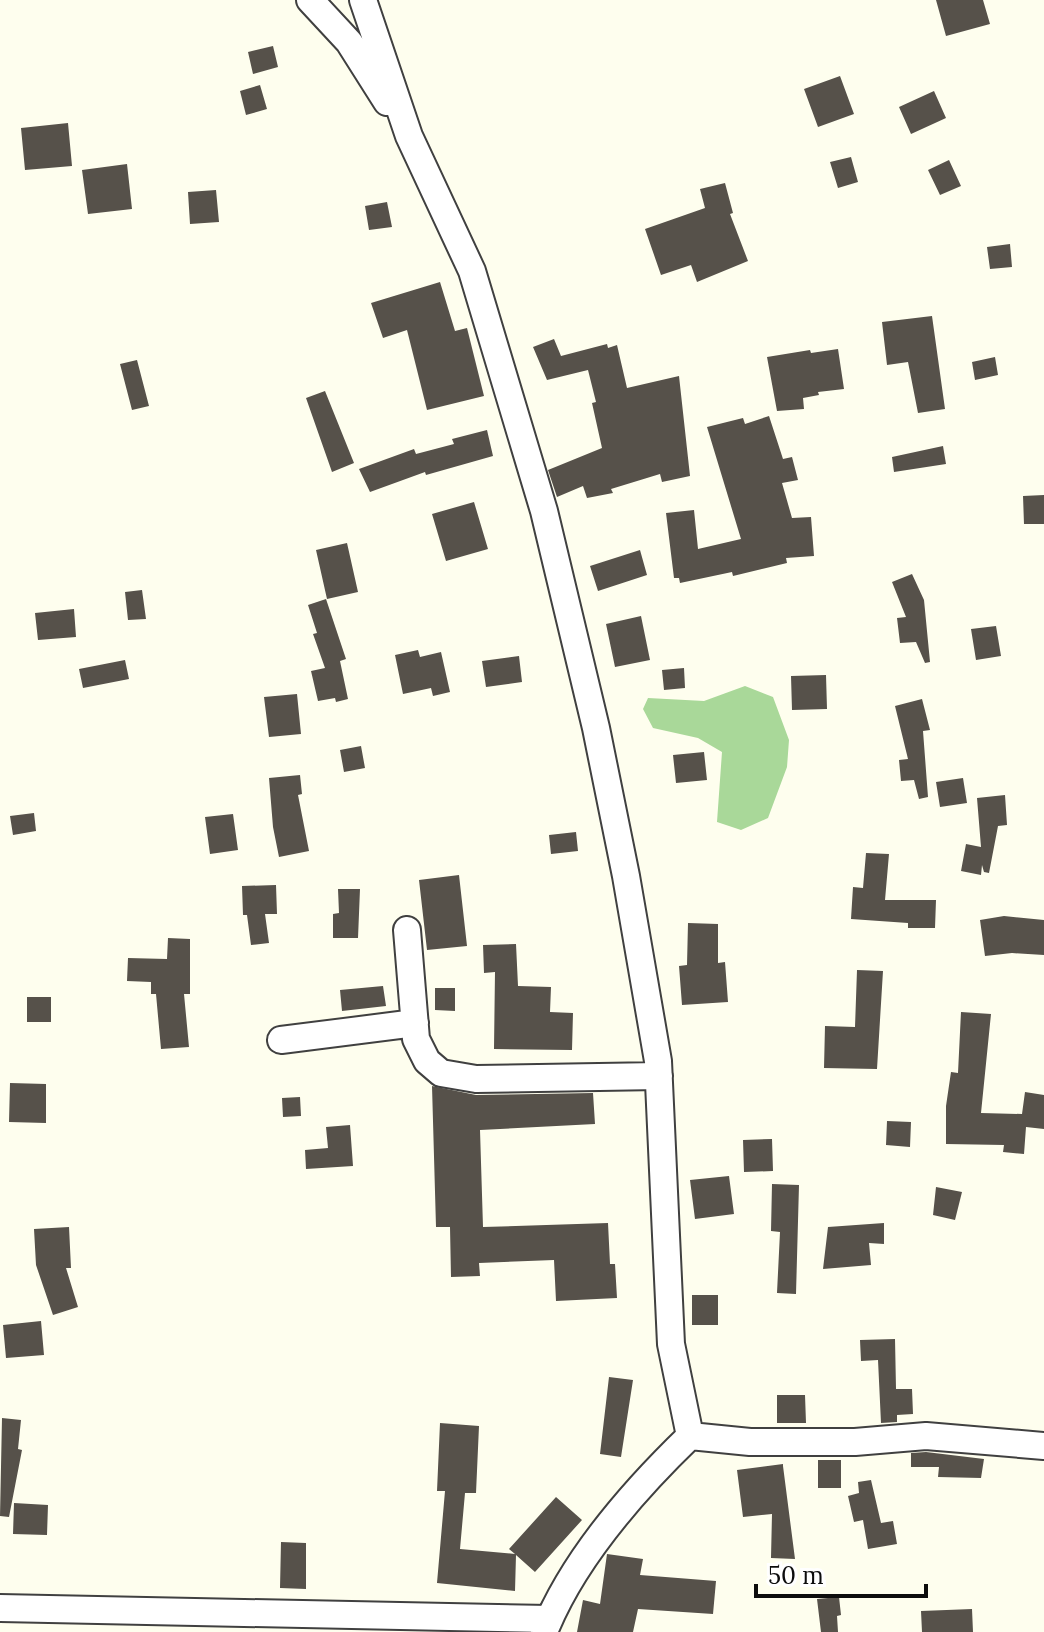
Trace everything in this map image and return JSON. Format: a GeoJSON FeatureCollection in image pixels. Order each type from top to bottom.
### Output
{"type":"FeatureCollection","features":[{"type":"Feature","properties":{"kind":"street"},"geometry":{"type":"LineString","coordinates":[[310,0],[349,42],[409,136]]}},
{"type":"Feature","properties":{"kind":"street"},"geometry":{"type":"LineString","coordinates":[[363,0],[409,136],[472,271],[544,511],[596,728],[626,876],[659,1076],[671,1344],[690,1436]]}},
{"type":"Feature","properties":{"kind":"street"},"geometry":{"type":"LineString","coordinates":[[407,930],[416,1039],[427,1061],[441,1073],[476,1079],[659,1076]]}},
{"type":"Feature","properties":{"kind":"street"},"geometry":{"type":"LineString","coordinates":[[281,1040],[415,1023]]}},
{"type":"Feature","properties":{"kind":"street"},"geometry":{"type":"LineString","coordinates":[[0,1608],[546,1626],[582,1560],[654,1471],[690,1436],[750,1442],[855,1442],[926,1436],[1044,1446]]}},
{"type":"Feature","properties":{"kind":"green space"},"geometry":{"type":"Polygon","coordinates":[[[745,686],[773,697],[789,740],[787,767],[768,818],[741,830],[717,822],[722,752],[698,738],[653,728],[643,709],[648,698],[704,701],[745,686]]]}},
{"type":"Feature","properties":{"kind":"building"},"geometry":{"type":"Polygon","coordinates":[[[936,0],[983,0],[990,24],[946,36],[936,0]]]}},
{"type":"Feature","properties":{"kind":"building"},"geometry":{"type":"Polygon","coordinates":[[[273,46],[278,67],[253,74],[248,52],[273,46]]]}},
{"type":"Feature","properties":{"kind":"building"},"geometry":{"type":"Polygon","coordinates":[[[840,76],[854,114],[818,127],[804,89],[840,76]]]}},
{"type":"Feature","properties":{"kind":"building"},"geometry":{"type":"Polygon","coordinates":[[[260,85],[267,109],[246,115],[240,91],[260,85]]]}},
{"type":"Feature","properties":{"kind":"building"},"geometry":{"type":"Polygon","coordinates":[[[934,91],[946,118],[911,134],[899,107],[934,91]]]}},
{"type":"Feature","properties":{"kind":"building"},"geometry":{"type":"Polygon","coordinates":[[[68,123],[72,166],[25,170],[21,128],[68,123]]]}},
{"type":"Feature","properties":{"kind":"building"},"geometry":{"type":"Polygon","coordinates":[[[851,157],[858,182],[838,188],[830,162],[851,157]]]}},
{"type":"Feature","properties":{"kind":"building"},"geometry":{"type":"Polygon","coordinates":[[[949,160],[961,186],[940,195],[928,170],[949,160]]]}},
{"type":"Feature","properties":{"kind":"building"},"geometry":{"type":"Polygon","coordinates":[[[127,164],[132,209],[88,214],[82,170],[127,164]]]}},
{"type":"Feature","properties":{"kind":"building"},"geometry":{"type":"Polygon","coordinates":[[[725,183],[733,213],[730,214],[748,261],[697,282],[691,265],[661,275],[645,229],[705,208],[700,189],[725,183]]]}},
{"type":"Feature","properties":{"kind":"building"},"geometry":{"type":"Polygon","coordinates":[[[216,190],[219,222],[190,224],[188,192],[216,190]]]}},
{"type":"Feature","properties":{"kind":"building"},"geometry":{"type":"Polygon","coordinates":[[[387,202],[392,227],[369,230],[365,206],[387,202]]]}},
{"type":"Feature","properties":{"kind":"building"},"geometry":{"type":"Polygon","coordinates":[[[1010,244],[1012,267],[990,269],[987,247],[1010,244]]]}},
{"type":"Feature","properties":{"kind":"building"},"geometry":{"type":"Polygon","coordinates":[[[440,282],[455,331],[467,328],[484,396],[427,410],[407,330],[383,338],[371,303],[440,282]]]}},
{"type":"Feature","properties":{"kind":"building"},"geometry":{"type":"Polygon","coordinates":[[[932,316],[945,409],[918,413],[908,362],[887,365],[882,322],[932,316]]]}},
{"type":"Feature","properties":{"kind":"building"},"geometry":{"type":"Polygon","coordinates":[[[554,339],[561,356],[607,344],[608,348],[617,345],[627,388],[679,376],[690,476],[662,482],[660,474],[611,489],[613,493],[587,498],[583,486],[557,497],[548,470],[602,448],[588,370],[547,380],[533,347],[554,339]]]}},
{"type":"Feature","properties":{"kind":"building"},"geometry":{"type":"Polygon","coordinates":[[[838,349],[844,389],[818,392],[819,395],[803,398],[804,409],[777,411],[767,357],[838,349]]]}},
{"type":"Feature","properties":{"kind":"building"},"geometry":{"type":"Polygon","coordinates":[[[995,357],[998,375],[975,380],[972,362],[995,357]]]}},
{"type":"Feature","properties":{"kind":"building"},"geometry":{"type":"Polygon","coordinates":[[[137,360],[149,406],[132,410],[120,364],[137,360]]]}},
{"type":"Feature","properties":{"kind":"building"},"geometry":{"type":"Polygon","coordinates":[[[325,391],[354,463],[332,472],[306,398],[325,391]]]}},
{"type":"Feature","properties":{"kind":"building"},"geometry":{"type":"Polygon","coordinates":[[[769,416],[783,459],[792,457],[798,480],[782,483],[792,518],[811,517],[814,556],[786,558],[787,563],[733,576],[732,572],[680,583],[679,578],[674,578],[666,513],[694,510],[698,549],[741,539],[707,427],[743,418],[745,424],[769,416]]]}},
{"type":"Feature","properties":{"kind":"building"},"geometry":{"type":"Polygon","coordinates":[[[487,430],[493,456],[426,475],[425,472],[370,492],[359,469],[414,449],[416,454],[454,444],[452,439],[487,430]]]}},
{"type":"Feature","properties":{"kind":"building"},"geometry":{"type":"Polygon","coordinates":[[[943,446],[946,464],[894,472],[892,457],[943,446]]]}},
{"type":"Feature","properties":{"kind":"building"},"geometry":{"type":"Polygon","coordinates":[[[1044,495],[1044,524],[1024,524],[1023,496],[1044,495]]]}},
{"type":"Feature","properties":{"kind":"building"},"geometry":{"type":"Polygon","coordinates":[[[474,502],[488,549],[446,561],[432,514],[474,502]]]}},
{"type":"Feature","properties":{"kind":"building"},"geometry":{"type":"Polygon","coordinates":[[[347,543],[358,592],[327,599],[316,550],[347,543]]]}},
{"type":"Feature","properties":{"kind":"building"},"geometry":{"type":"Polygon","coordinates":[[[640,550],[647,575],[598,591],[590,566],[640,550]]]}},
{"type":"Feature","properties":{"kind":"building"},"geometry":{"type":"Polygon","coordinates":[[[912,574],[924,600],[930,662],[925,663],[916,642],[900,643],[897,618],[906,617],[892,582],[912,574]]]}},
{"type":"Feature","properties":{"kind":"building"},"geometry":{"type":"Polygon","coordinates":[[[142,590],[146,619],[128,620],[125,592],[142,590]]]}},
{"type":"Feature","properties":{"kind":"building"},"geometry":{"type":"Polygon","coordinates":[[[326,599],[346,659],[340,661],[348,699],[336,702],[335,698],[318,701],[311,671],[325,668],[313,634],[317,633],[308,605],[326,599]]]}},
{"type":"Feature","properties":{"kind":"building"},"geometry":{"type":"Polygon","coordinates":[[[74,609],[76,637],[38,640],[35,613],[74,609]]]}},
{"type":"Feature","properties":{"kind":"building"},"geometry":{"type":"Polygon","coordinates":[[[641,616],[650,660],[615,667],[606,624],[641,616]]]}},
{"type":"Feature","properties":{"kind":"building"},"geometry":{"type":"Polygon","coordinates":[[[996,626],[1001,656],[976,660],[971,629],[996,626]]]}},
{"type":"Feature","properties":{"kind":"building"},"geometry":{"type":"Polygon","coordinates":[[[418,650],[420,657],[441,652],[450,692],[433,696],[431,688],[403,694],[395,655],[418,650]]]}},
{"type":"Feature","properties":{"kind":"building"},"geometry":{"type":"Polygon","coordinates":[[[519,656],[522,682],[486,687],[482,661],[519,656]]]}},
{"type":"Feature","properties":{"kind":"building"},"geometry":{"type":"Polygon","coordinates":[[[125,660],[129,679],[83,688],[79,669],[125,660]]]}},
{"type":"Feature","properties":{"kind":"building"},"geometry":{"type":"Polygon","coordinates":[[[684,668],[685,688],[664,690],[662,670],[684,668]]]}},
{"type":"Feature","properties":{"kind":"building"},"geometry":{"type":"Polygon","coordinates":[[[826,675],[827,709],[792,710],[791,676],[826,675]]]}},
{"type":"Feature","properties":{"kind":"building"},"geometry":{"type":"Polygon","coordinates":[[[297,694],[301,734],[269,737],[264,697],[297,694]]]}},
{"type":"Feature","properties":{"kind":"building"},"geometry":{"type":"Polygon","coordinates":[[[922,699],[930,730],[923,731],[928,797],[919,799],[914,780],[901,781],[899,760],[908,759],[895,706],[922,699]]]}},
{"type":"Feature","properties":{"kind":"building"},"geometry":{"type":"Polygon","coordinates":[[[361,746],[365,768],[344,772],[340,750],[361,746]]]}},
{"type":"Feature","properties":{"kind":"building"},"geometry":{"type":"Polygon","coordinates":[[[704,752],[707,780],[676,783],[673,755],[704,752]]]}},
{"type":"Feature","properties":{"kind":"building"},"geometry":{"type":"Polygon","coordinates":[[[300,775],[302,794],[298,795],[309,851],[279,857],[269,778],[300,775]]]}},
{"type":"Feature","properties":{"kind":"building"},"geometry":{"type":"Polygon","coordinates":[[[963,778],[967,803],[940,807],[936,782],[963,778]]]}},
{"type":"Feature","properties":{"kind":"building"},"geometry":{"type":"Polygon","coordinates":[[[1005,795],[1007,825],[998,826],[989,873],[984,872],[982,865],[981,875],[961,871],[966,844],[981,847],[977,798],[1005,795]]]}},
{"type":"Feature","properties":{"kind":"building"},"geometry":{"type":"Polygon","coordinates":[[[34,813],[36,831],[13,835],[10,816],[34,813]]]}},
{"type":"Feature","properties":{"kind":"building"},"geometry":{"type":"Polygon","coordinates":[[[233,814],[238,850],[210,854],[205,817],[233,814]]]}},
{"type":"Feature","properties":{"kind":"building"},"geometry":{"type":"Polygon","coordinates":[[[576,832],[578,851],[551,854],[549,835],[576,832]]]}},
{"type":"Feature","properties":{"kind":"building"},"geometry":{"type":"Polygon","coordinates":[[[866,853],[889,854],[885,900],[936,900],[935,928],[908,928],[908,923],[851,919],[853,887],[863,888],[866,853]]]}},
{"type":"Feature","properties":{"kind":"building"},"geometry":{"type":"Polygon","coordinates":[[[459,875],[467,946],[427,950],[419,880],[459,875]]]}},
{"type":"Feature","properties":{"kind":"building"},"geometry":{"type":"Polygon","coordinates":[[[276,885],[277,914],[265,914],[269,943],[251,945],[247,915],[243,915],[242,886],[276,885]]]}},
{"type":"Feature","properties":{"kind":"building"},"geometry":{"type":"Polygon","coordinates":[[[338,889],[360,889],[358,938],[333,938],[333,914],[339,913],[338,889]]]}},
{"type":"Feature","properties":{"kind":"building"},"geometry":{"type":"Polygon","coordinates":[[[1004,916],[1044,920],[1044,955],[1012,953],[985,956],[980,920],[1004,916]]]}},
{"type":"Feature","properties":{"kind":"building"},"geometry":{"type":"Polygon","coordinates":[[[688,923],[718,924],[718,963],[725,962],[728,1002],[682,1005],[679,966],[687,965],[688,923]]]}},
{"type":"Feature","properties":{"kind":"building"},"geometry":{"type":"Polygon","coordinates":[[[168,938],[190,939],[190,994],[184,994],[189,1047],[161,1049],[156,994],[151,994],[151,982],[127,981],[128,958],[167,959],[168,938]]]}},
{"type":"Feature","properties":{"kind":"building"},"geometry":{"type":"Polygon","coordinates":[[[516,944],[518,986],[551,987],[550,1012],[573,1013],[572,1050],[494,1049],[495,972],[484,973],[483,945],[516,944]]]}},
{"type":"Feature","properties":{"kind":"building"},"geometry":{"type":"Polygon","coordinates":[[[857,970],[883,971],[877,1069],[824,1068],[825,1026],[855,1027],[857,970]]]}},
{"type":"Feature","properties":{"kind":"building"},"geometry":{"type":"Polygon","coordinates":[[[383,986],[386,1006],[342,1011],[340,990],[383,986]]]}},
{"type":"Feature","properties":{"kind":"building"},"geometry":{"type":"Polygon","coordinates":[[[435,988],[455,988],[455,1011],[435,1010],[435,988]]]}},
{"type":"Feature","properties":{"kind":"building"},"geometry":{"type":"Polygon","coordinates":[[[27,997],[51,997],[51,1022],[27,1022],[27,997]]]}},
{"type":"Feature","properties":{"kind":"building"},"geometry":{"type":"Polygon","coordinates":[[[961,1012],[991,1014],[981,1113],[1022,1114],[1025,1092],[1044,1095],[1044,1129],[1026,1127],[1024,1154],[1003,1152],[1004,1145],[946,1144],[946,1106],[951,1072],[958,1073],[961,1012]]]}},
{"type":"Feature","properties":{"kind":"building"},"geometry":{"type":"Polygon","coordinates":[[[10,1083],[46,1084],[46,1123],[9,1122],[10,1083]]]}},
{"type":"Feature","properties":{"kind":"building"},"geometry":{"type":"Polygon","coordinates":[[[432,1086],[476,1095],[593,1093],[595,1124],[480,1130],[483,1227],[608,1223],[610,1264],[615,1264],[617,1298],[556,1301],[554,1260],[479,1263],[480,1276],[451,1277],[450,1227],[436,1227],[432,1086]]]}},
{"type":"Feature","properties":{"kind":"building"},"geometry":{"type":"Polygon","coordinates":[[[300,1097],[301,1116],[283,1117],[282,1098],[300,1097]]]}},
{"type":"Feature","properties":{"kind":"building"},"geometry":{"type":"Polygon","coordinates":[[[887,1121],[911,1122],[910,1147],[886,1145],[887,1121]]]}},
{"type":"Feature","properties":{"kind":"building"},"geometry":{"type":"Polygon","coordinates":[[[350,1125],[353,1166],[306,1169],[305,1150],[328,1148],[326,1127],[350,1125]]]}},
{"type":"Feature","properties":{"kind":"building"},"geometry":{"type":"Polygon","coordinates":[[[772,1139],[773,1171],[744,1172],[743,1140],[772,1139]]]}},
{"type":"Feature","properties":{"kind":"building"},"geometry":{"type":"Polygon","coordinates":[[[729,1176],[734,1214],[695,1219],[690,1180],[729,1176]]]}},
{"type":"Feature","properties":{"kind":"building"},"geometry":{"type":"Polygon","coordinates":[[[772,1184],[799,1185],[796,1294],[777,1293],[780,1232],[771,1231],[772,1184]]]}},
{"type":"Feature","properties":{"kind":"building"},"geometry":{"type":"Polygon","coordinates":[[[936,1187],[962,1192],[955,1220],[933,1215],[936,1187]]]}},
{"type":"Feature","properties":{"kind":"building"},"geometry":{"type":"Polygon","coordinates":[[[884,1223],[884,1244],[869,1243],[871,1265],[823,1269],[828,1227],[884,1223]]]}},
{"type":"Feature","properties":{"kind":"building"},"geometry":{"type":"Polygon","coordinates":[[[69,1227],[71,1268],[66,1268],[78,1307],[53,1315],[36,1265],[34,1229],[69,1227]]]}},
{"type":"Feature","properties":{"kind":"building"},"geometry":{"type":"Polygon","coordinates":[[[692,1295],[718,1295],[718,1325],[692,1325],[692,1295]]]}},
{"type":"Feature","properties":{"kind":"building"},"geometry":{"type":"Polygon","coordinates":[[[41,1321],[44,1355],[6,1358],[3,1325],[41,1321]]]}},
{"type":"Feature","properties":{"kind":"building"},"geometry":{"type":"Polygon","coordinates":[[[895,1339],[896,1389],[912,1389],[913,1414],[897,1415],[897,1422],[881,1423],[878,1360],[861,1361],[860,1340],[895,1339]]]}},
{"type":"Feature","properties":{"kind":"building"},"geometry":{"type":"Polygon","coordinates":[[[609,1377],[633,1380],[621,1457],[600,1454],[609,1377]]]}},
{"type":"Feature","properties":{"kind":"building"},"geometry":{"type":"Polygon","coordinates":[[[777,1395],[805,1395],[806,1423],[777,1423],[777,1395]]]}},
{"type":"Feature","properties":{"kind":"building"},"geometry":{"type":"Polygon","coordinates":[[[2,1418],[21,1420],[18,1449],[22,1450],[9,1517],[0,1516],[2,1418]]]}},
{"type":"Feature","properties":{"kind":"building"},"geometry":{"type":"Polygon","coordinates":[[[440,1423],[479,1426],[476,1493],[465,1493],[460,1549],[515,1554],[509,1549],[556,1497],[582,1520],[535,1572],[516,1555],[515,1591],[437,1583],[445,1491],[437,1491],[440,1423]]]}},
{"type":"Feature","properties":{"kind":"building"},"geometry":{"type":"Polygon","coordinates":[[[911,1453],[984,1459],[981,1478],[938,1477],[939,1467],[911,1467],[911,1453]]]}},
{"type":"Feature","properties":{"kind":"building"},"geometry":{"type":"Polygon","coordinates":[[[818,1460],[841,1460],[841,1488],[818,1488],[818,1460]]]}},
{"type":"Feature","properties":{"kind":"building"},"geometry":{"type":"Polygon","coordinates":[[[783,1464],[795,1559],[771,1558],[772,1514],[743,1517],[737,1470],[783,1464]]]}},
{"type":"Feature","properties":{"kind":"building"},"geometry":{"type":"Polygon","coordinates":[[[871,1480],[881,1523],[893,1521],[897,1544],[868,1549],[863,1520],[854,1522],[848,1496],[859,1493],[858,1482],[871,1480]]]}},
{"type":"Feature","properties":{"kind":"building"},"geometry":{"type":"Polygon","coordinates":[[[14,1503],[48,1505],[47,1535],[13,1534],[14,1503]]]}},
{"type":"Feature","properties":{"kind":"building"},"geometry":{"type":"Polygon","coordinates":[[[281,1542],[306,1543],[306,1589],[280,1588],[281,1542]]]}},
{"type":"Feature","properties":{"kind":"building"},"geometry":{"type":"Polygon","coordinates":[[[607,1554],[643,1559],[640,1575],[716,1581],[713,1614],[638,1609],[633,1632],[577,1632],[583,1600],[600,1604],[607,1554]]]}},
{"type":"Feature","properties":{"kind":"building"},"geometry":{"type":"Polygon","coordinates":[[[839,1597],[841,1615],[837,1616],[838,1632],[821,1632],[817,1599],[839,1597]]]}},
{"type":"Feature","properties":{"kind":"building"},"geometry":{"type":"Polygon","coordinates":[[[972,1609],[973,1632],[922,1632],[921,1611],[972,1609]]]}}]}
